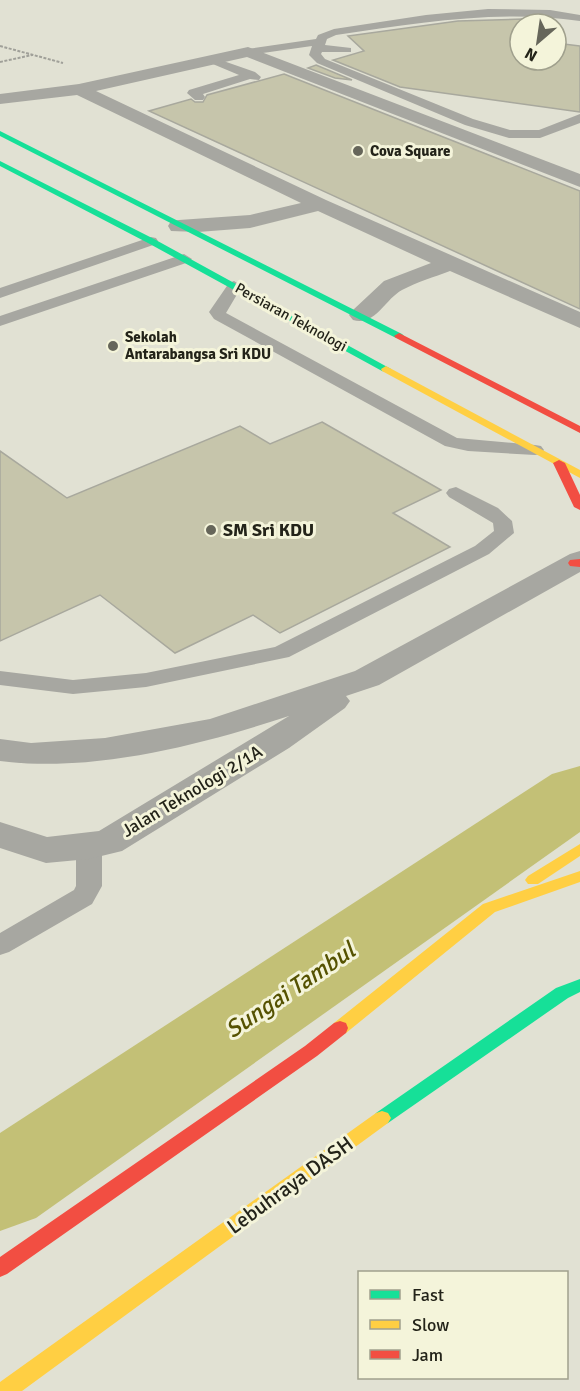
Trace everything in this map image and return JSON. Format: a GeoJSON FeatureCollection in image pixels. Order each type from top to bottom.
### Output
{"type":"FeatureCollection","features":[{"type":"Feature","properties":{"kind":"main road","name":"Persiaran Teknologi"},"geometry":{"type":"LineString","coordinates":[[0,133],[361,315],[580,430]]}},
{"type":"Feature","properties":{"kind":"main road","name":"Persiaran Teknologi"},"geometry":{"type":"LineString","coordinates":[[0,163],[151,241],[580,475]]}},
{"type":"Feature","properties":{"kind":"main road"},"geometry":{"type":"LineString","coordinates":[[559,463],[580,507]]}},
{"type":"Feature","properties":{"kind":"main road"},"geometry":{"type":"LineString","coordinates":[[0,1268],[311,1051],[489,908],[580,849]]}},
{"type":"Feature","properties":{"kind":"main road"},"geometry":{"type":"LineString","coordinates":[[489,908],[580,876]]}},
{"type":"Feature","properties":{"kind":"main road","name":"Lebuhraya DASH"},"geometry":{"type":"LineString","coordinates":[[4,1391],[366,1129],[562,993],[580,985]]}},
{"type":"Feature","properties":{"kind":"street"},"geometry":{"type":"LineString","coordinates":[[0,110],[8,98],[79,89],[212,60],[256,55],[580,181]]}},
{"type":"Feature","properties":{"kind":"street"},"geometry":{"type":"LineString","coordinates":[[79,89],[319,204],[580,321]]}},
{"type":"Feature","properties":{"kind":"street"},"geometry":{"type":"LineString","coordinates":[[179,225],[231,225],[260,221],[319,204]]}},
{"type":"Feature","properties":{"kind":"street"},"geometry":{"type":"LineString","coordinates":[[361,315],[392,286],[450,263]]}},
{"type":"Feature","properties":{"kind":"street"},"geometry":{"type":"LineString","coordinates":[[0,750],[31,754],[105,749],[216,729],[367,678],[578,562]]}},
{"type":"Feature","properties":{"kind":"street","name":"Jalan Teknologi 2/1A"},"geometry":{"type":"LineString","coordinates":[[0,835],[46,850],[109,842],[277,740],[367,678]]}},
{"type":"Feature","properties":{"kind":"lane"},"geometry":{"type":"LineString","coordinates":[[580,18],[540,12],[452,16],[334,32],[322,37],[317,48],[321,61],[509,134],[540,134],[580,118]]}},
{"type":"Feature","properties":{"kind":"lane"},"geometry":{"type":"LineString","coordinates":[[256,55],[317,48]]}},
{"type":"Feature","properties":{"kind":"lane"},"geometry":{"type":"LineString","coordinates":[[256,55],[317,48],[347,50]]}},
{"type":"Feature","properties":{"kind":"lane"},"geometry":{"type":"LineString","coordinates":[[199,97],[193,93],[257,78],[212,60]]}},
{"type":"Feature","properties":{"kind":"lane"},"geometry":{"type":"LineString","coordinates":[[0,293],[151,241]]}},
{"type":"Feature","properties":{"kind":"lane"},"geometry":{"type":"LineString","coordinates":[[0,321],[184,259]]}},
{"type":"Feature","properties":{"kind":"lane"},"geometry":{"type":"LineString","coordinates":[[234,286],[217,312],[220,316],[451,442],[468,446],[535,450]]}},
{"type":"Feature","properties":{"kind":"lane"},"geometry":{"type":"LineString","coordinates":[[0,678],[74,687],[146,680],[281,652],[482,550],[504,534],[502,521],[491,512],[456,493]]}},
{"type":"Feature","properties":{"kind":"lane"},"geometry":{"type":"LineString","coordinates":[[0,945],[83,897],[89,886],[89,846]]}},
{"type":"Feature","properties":{"kind":"path"},"geometry":{"type":"LineString","coordinates":[[0,62],[32,55]]}},
{"type":"Feature","properties":{"kind":"building"},"geometry":{"type":"Polygon","coordinates":[[[508,19],[508,72],[568,72],[568,44],[580,46],[580,112],[400,87],[333,60],[364,51],[348,36],[458,21],[508,19]]]}},
{"type":"Feature","properties":{"kind":"building"},"geometry":{"type":"Polygon","coordinates":[[[316,65],[352,80],[335,78],[308,68],[316,65]]]}},
{"type":"Feature","properties":{"kind":"building","name":"Cova Square"},"geometry":{"type":"Polygon","coordinates":[[[284,74],[580,191],[580,309],[149,111],[191,99],[195,102],[203,102],[207,95],[284,74]]]}},
{"type":"Feature","properties":{"kind":"building","name":"SM Sri KDU"},"geometry":{"type":"Polygon","coordinates":[[[322,422],[441,490],[393,513],[450,547],[280,633],[253,615],[175,653],[100,595],[0,641],[0,451],[67,498],[240,426],[270,444],[322,422]]]}},
{"type":"Feature","properties":{"kind":"waterway","name":"Sungai Tambul"},"geometry":{"type":"LineString","coordinates":[[0,1187],[580,793]]}},
{"type":"Feature","properties":{"kind":"traffic: fast"},"geometry":{"type":"LineString","coordinates":[[0,133],[399,336]]}},
{"type":"Feature","properties":{"kind":"traffic: fast"},"geometry":{"type":"LineString","coordinates":[[0,163],[151,241],[386,369]]}},
{"type":"Feature","properties":{"kind":"traffic: fast"},"geometry":{"type":"LineString","coordinates":[[382,1118],[562,993],[580,985]]}},
{"type":"Feature","properties":{"kind":"traffic: slow"},"geometry":{"type":"LineString","coordinates":[[386,369],[580,475]]}},
{"type":"Feature","properties":{"kind":"traffic: slow"},"geometry":{"type":"LineString","coordinates":[[533,880],[580,849]]}},
{"type":"Feature","properties":{"kind":"traffic: slow"},"geometry":{"type":"LineString","coordinates":[[340,1028],[489,908],[580,876]]}},
{"type":"Feature","properties":{"kind":"traffic: slow"},"geometry":{"type":"LineString","coordinates":[[5,1391],[382,1118]]}},
{"type":"Feature","properties":{"kind":"traffic: jam"},"geometry":{"type":"LineString","coordinates":[[399,336],[580,430]]}},
{"type":"Feature","properties":{"kind":"traffic: jam"},"geometry":{"type":"LineString","coordinates":[[559,463],[580,507]]}},
{"type":"Feature","properties":{"kind":"traffic: jam"},"geometry":{"type":"LineString","coordinates":[[574,563],[580,563]]}},
{"type":"Feature","properties":{"kind":"traffic: jam"},"geometry":{"type":"LineString","coordinates":[[0,1268],[311,1051],[340,1028]]}},
{"type":"Feature","properties":{"kind":"place","name":"Cova Square"},"geometry":{"type":"Point","coordinates":[358,151]}},
{"type":"Feature","properties":{"kind":"place","name":"Sekolah Antarabangsa Sri KDU"},"geometry":{"type":"Point","coordinates":[113,346]}},
{"type":"Feature","properties":{"kind":"place","name":"SM Sri KDU"},"geometry":{"type":"Point","coordinates":[211,530]}}]}
